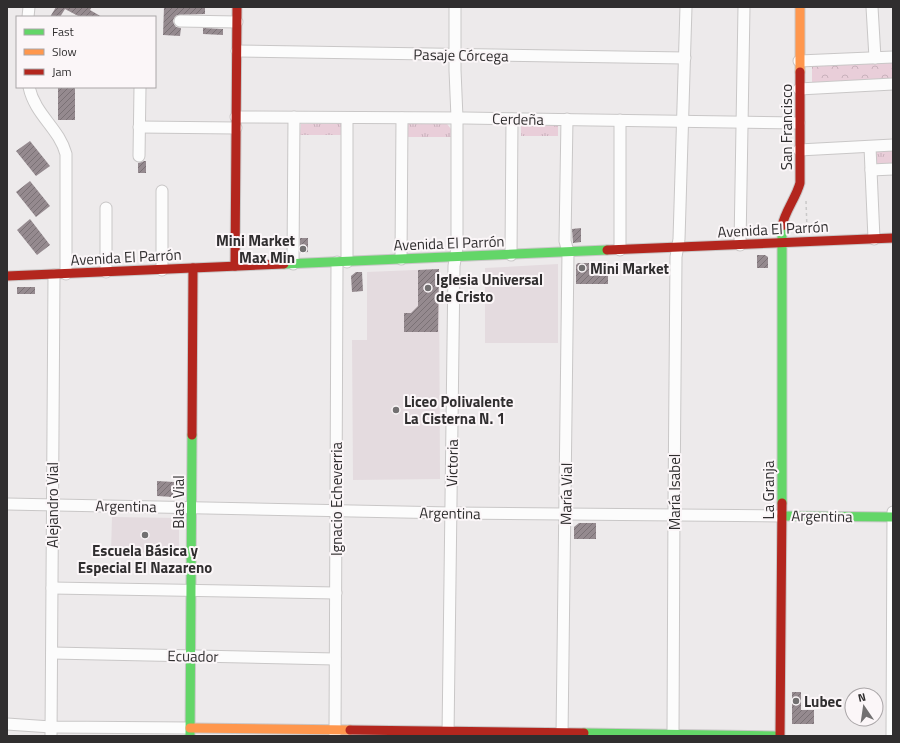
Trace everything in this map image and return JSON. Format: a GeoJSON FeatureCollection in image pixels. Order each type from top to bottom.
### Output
{"type":"FeatureCollection","features":[{"type":"Feature","properties":{"kind":"main road"},"geometry":{"type":"LineString","coordinates":[[235,266],[237,7]]}},
{"type":"Feature","properties":{"kind":"main road","name":"San Francisco"},"geometry":{"type":"LineString","coordinates":[[783,243],[782,228],[784,219],[799,188],[800,177],[800,7]]}},
{"type":"Feature","properties":{"kind":"main road","name":"Avenida El Parrón"},"geometry":{"type":"LineString","coordinates":[[7,276],[893,238]]}},
{"type":"Feature","properties":{"kind":"main road","name":"La Granja"},"geometry":{"type":"LineString","coordinates":[[780,736],[783,243]]}},
{"type":"Feature","properties":{"kind":"main road","name":"Blas Vial"},"geometry":{"type":"LineString","coordinates":[[190,732],[193,268]]}},
{"type":"Feature","properties":{"kind":"main road","name":"Argentina"},"geometry":{"type":"LineString","coordinates":[[782,516],[893,517]]}},
{"type":"Feature","properties":{"kind":"main road"},"geometry":{"type":"LineString","coordinates":[[190,732],[775,736]]}},
{"type":"Feature","properties":{"kind":"street","name":"Victoria"},"geometry":{"type":"LineString","coordinates":[[448,734],[454,266],[457,248],[455,7]]}},
{"type":"Feature","properties":{"kind":"street","name":"María Isabel"},"geometry":{"type":"LineString","coordinates":[[673,735],[676,257],[680,239],[686,7]]}},
{"type":"Feature","properties":{"kind":"street"},"geometry":{"type":"LineString","coordinates":[[740,245],[744,7]]}},
{"type":"Feature","properties":{"kind":"street"},"geometry":{"type":"LineString","coordinates":[[872,7],[875,58]]}},
{"type":"Feature","properties":{"kind":"street"},"geometry":{"type":"LineString","coordinates":[[180,21],[237,22]]}},
{"type":"Feature","properties":{"kind":"street","name":"Pasaje Córcega"},"geometry":{"type":"LineString","coordinates":[[237,51],[685,58]]}},
{"type":"Feature","properties":{"kind":"street"},"geometry":{"type":"LineString","coordinates":[[799,61],[893,57]]}},
{"type":"Feature","properties":{"kind":"street"},"geometry":{"type":"LineString","coordinates":[[799,89],[893,84]]}},
{"type":"Feature","properties":{"kind":"street"},"geometry":{"type":"LineString","coordinates":[[29,88],[32,99],[62,142],[66,154],[66,274]]}},
{"type":"Feature","properties":{"kind":"street"},"geometry":{"type":"LineString","coordinates":[[139,156],[140,88]]}},
{"type":"Feature","properties":{"kind":"street"},"geometry":{"type":"LineString","coordinates":[[293,264],[294,118]]}},
{"type":"Feature","properties":{"kind":"street","name":"Cerdeña"},"geometry":{"type":"LineString","coordinates":[[140,127],[294,118],[683,120],[799,123]]}},
{"type":"Feature","properties":{"kind":"street","name":"Ignacio Echeverria"},"geometry":{"type":"LineString","coordinates":[[335,733],[336,511],[347,118]]}},
{"type":"Feature","properties":{"kind":"street"},"geometry":{"type":"LineString","coordinates":[[402,118],[402,259]]}},
{"type":"Feature","properties":{"kind":"street"},"geometry":{"type":"LineString","coordinates":[[511,255],[512,119]]}},
{"type":"Feature","properties":{"kind":"street","name":"María Vial"},"geometry":{"type":"LineString","coordinates":[[562,735],[566,514],[568,252],[566,241],[566,119]]}},
{"type":"Feature","properties":{"kind":"street"},"geometry":{"type":"LineString","coordinates":[[620,120],[620,250]]}},
{"type":"Feature","properties":{"kind":"street"},"geometry":{"type":"LineString","coordinates":[[799,150],[893,146]]}},
{"type":"Feature","properties":{"kind":"street"},"geometry":{"type":"LineString","coordinates":[[870,147],[874,239]]}},
{"type":"Feature","properties":{"kind":"street"},"geometry":{"type":"LineString","coordinates":[[871,170],[893,169]]}},
{"type":"Feature","properties":{"kind":"street"},"geometry":{"type":"LineString","coordinates":[[162,191],[162,270]]}},
{"type":"Feature","properties":{"kind":"street"},"geometry":{"type":"LineString","coordinates":[[106,208],[106,272]]}},
{"type":"Feature","properties":{"kind":"street","name":"Alejandro Vial"},"geometry":{"type":"LineString","coordinates":[[51,732],[54,275]]}},
{"type":"Feature","properties":{"kind":"street","name":"Argentina"},"geometry":{"type":"LineString","coordinates":[[7,504],[451,513],[782,516]]}},
{"type":"Feature","properties":{"kind":"street"},"geometry":{"type":"LineString","coordinates":[[892,736],[893,512]]}},
{"type":"Feature","properties":{"kind":"street"},"geometry":{"type":"LineString","coordinates":[[52,588],[336,592]]}},
{"type":"Feature","properties":{"kind":"street","name":"Ecuador"},"geometry":{"type":"LineString","coordinates":[[52,653],[336,659]]}},
{"type":"Feature","properties":{"kind":"street"},"geometry":{"type":"LineString","coordinates":[[7,724],[51,732],[190,732]]}},
{"type":"Feature","properties":{"kind":"shaded area"},"geometry":{"type":"Polygon","coordinates":[[[558,264],[558,343],[485,343],[485,268],[558,264]]]}},
{"type":"Feature","properties":{"kind":"shaded area","name":"Liceo Polivalente La Cisterna N. 1"},"geometry":{"type":"Polygon","coordinates":[[[439,269],[440,479],[353,480],[352,340],[367,340],[367,272],[439,269]]]}},
{"type":"Feature","properties":{"kind":"shaded area","name":"Escuela Básica y Especial El Nazareno"},"geometry":{"type":"Polygon","coordinates":[[[112,517],[179,518],[179,553],[111,552],[112,517]]]}},
{"type":"Feature","properties":{"kind":"green space"},"geometry":{"type":"Polygon","coordinates":[[[893,62],[893,81],[812,85],[812,66],[893,62]]]}},
{"type":"Feature","properties":{"kind":"green space"},"geometry":{"type":"Polygon","coordinates":[[[301,124],[343,124],[343,135],[300,135],[301,124]]]}},
{"type":"Feature","properties":{"kind":"green space"},"geometry":{"type":"Polygon","coordinates":[[[408,124],[447,124],[451,129],[451,137],[408,137],[408,124]]]}},
{"type":"Feature","properties":{"kind":"green space"},"geometry":{"type":"Polygon","coordinates":[[[521,125],[558,125],[558,136],[521,136],[521,125]]]}},
{"type":"Feature","properties":{"kind":"green space"},"geometry":{"type":"Polygon","coordinates":[[[893,148],[893,166],[874,167],[873,149],[893,148]]]}},
{"type":"Feature","properties":{"kind":"building"},"geometry":{"type":"Polygon","coordinates":[[[56,7],[92,7],[90,10],[100,16],[78,16],[65,9],[61,16],[51,16],[56,7]]]}},
{"type":"Feature","properties":{"kind":"building"},"geometry":{"type":"Polygon","coordinates":[[[164,7],[205,7],[205,14],[177,15],[173,21],[176,27],[181,28],[180,36],[163,35],[164,7]]]}},
{"type":"Feature","properties":{"kind":"building"},"geometry":{"type":"Polygon","coordinates":[[[203,28],[223,29],[223,35],[203,34],[203,28]]]}},
{"type":"Feature","properties":{"kind":"building"},"geometry":{"type":"Polygon","coordinates":[[[58,88],[75,88],[75,120],[58,120],[58,88]]]}},
{"type":"Feature","properties":{"kind":"building"},"geometry":{"type":"Polygon","coordinates":[[[30,141],[50,166],[36,176],[16,151],[30,141]]]}},
{"type":"Feature","properties":{"kind":"building"},"geometry":{"type":"Polygon","coordinates":[[[146,161],[146,173],[138,173],[138,163],[146,161]]]}},
{"type":"Feature","properties":{"kind":"building"},"geometry":{"type":"Polygon","coordinates":[[[30,181],[50,206],[36,217],[16,192],[30,181]]]}},
{"type":"Feature","properties":{"kind":"building"},"geometry":{"type":"Polygon","coordinates":[[[30,219],[50,245],[37,255],[17,230],[30,219]]]}},
{"type":"Feature","properties":{"kind":"building"},"geometry":{"type":"Polygon","coordinates":[[[581,228],[581,242],[573,243],[572,229],[581,228]]]}},
{"type":"Feature","properties":{"kind":"building"},"geometry":{"type":"Polygon","coordinates":[[[300,238],[308,238],[308,252],[300,253],[300,238]]]}},
{"type":"Feature","properties":{"kind":"building"},"geometry":{"type":"Polygon","coordinates":[[[757,255],[765,255],[768,257],[768,268],[757,268],[757,255]]]}},
{"type":"Feature","properties":{"kind":"building"},"geometry":{"type":"Polygon","coordinates":[[[578,263],[608,263],[608,284],[576,284],[576,265],[578,263]]]}},
{"type":"Feature","properties":{"kind":"building","name":"Iglesia Universal de Cristo"},"geometry":{"type":"Polygon","coordinates":[[[439,269],[438,332],[404,332],[404,313],[411,313],[418,306],[418,270],[439,269]]]}},
{"type":"Feature","properties":{"kind":"building"},"geometry":{"type":"Polygon","coordinates":[[[356,272],[362,272],[363,291],[352,292],[351,276],[356,272]]]}},
{"type":"Feature","properties":{"kind":"building"},"geometry":{"type":"Polygon","coordinates":[[[17,287],[35,287],[35,294],[17,294],[17,287]]]}},
{"type":"Feature","properties":{"kind":"building"},"geometry":{"type":"Polygon","coordinates":[[[157,481],[174,482],[173,497],[157,496],[157,481]]]}},
{"type":"Feature","properties":{"kind":"building"},"geometry":{"type":"Polygon","coordinates":[[[579,523],[596,523],[596,539],[574,539],[574,527],[579,523]]]}},
{"type":"Feature","properties":{"kind":"building","name":"Lubec"},"geometry":{"type":"Polygon","coordinates":[[[792,692],[801,692],[801,710],[814,710],[814,724],[792,724],[792,692]]]}},
{"type":"Feature","properties":{"kind":"traffic: fast"},"geometry":{"type":"LineString","coordinates":[[782,226],[782,503]]}},
{"type":"Feature","properties":{"kind":"traffic: fast"},"geometry":{"type":"LineString","coordinates":[[284,264],[607,250]]}},
{"type":"Feature","properties":{"kind":"traffic: fast"},"geometry":{"type":"LineString","coordinates":[[190,736],[192,435]]}},
{"type":"Feature","properties":{"kind":"traffic: fast"},"geometry":{"type":"LineString","coordinates":[[782,516],[893,517]]}},
{"type":"Feature","properties":{"kind":"traffic: fast"},"geometry":{"type":"LineString","coordinates":[[584,733],[775,736]]}},
{"type":"Feature","properties":{"kind":"traffic: slow"},"geometry":{"type":"LineString","coordinates":[[800,7],[800,72]]}},
{"type":"Feature","properties":{"kind":"traffic: slow"},"geometry":{"type":"LineString","coordinates":[[190,728],[350,730]]}},
{"type":"Feature","properties":{"kind":"traffic: jam"},"geometry":{"type":"LineString","coordinates":[[235,266],[237,7]]}},
{"type":"Feature","properties":{"kind":"traffic: jam"},"geometry":{"type":"LineString","coordinates":[[782,226],[800,183],[800,72]]}},
{"type":"Feature","properties":{"kind":"traffic: jam"},"geometry":{"type":"LineString","coordinates":[[607,250],[893,238]]}},
{"type":"Feature","properties":{"kind":"traffic: jam"},"geometry":{"type":"LineString","coordinates":[[7,276],[284,264]]}},
{"type":"Feature","properties":{"kind":"traffic: jam"},"geometry":{"type":"LineString","coordinates":[[192,435],[193,268]]}},
{"type":"Feature","properties":{"kind":"traffic: jam"},"geometry":{"type":"LineString","coordinates":[[780,736],[782,503]]}},
{"type":"Feature","properties":{"kind":"traffic: jam"},"geometry":{"type":"LineString","coordinates":[[350,730],[584,733]]}},
{"type":"Feature","properties":{"kind":"place","name":"Mini Market Max Min"},"geometry":{"type":"Point","coordinates":[303,249]}},
{"type":"Feature","properties":{"kind":"place","name":"Mini Market"},"geometry":{"type":"Point","coordinates":[582,268]}},
{"type":"Feature","properties":{"kind":"place","name":"Iglesia Universal de Cristo"},"geometry":{"type":"Point","coordinates":[428,288]}},
{"type":"Feature","properties":{"kind":"place","name":"Liceo Polivalente La Cisterna N. 1"},"geometry":{"type":"Point","coordinates":[396,410]}},
{"type":"Feature","properties":{"kind":"place","name":"Escuela Básica y Especial El Nazareno"},"geometry":{"type":"Point","coordinates":[145,535]}},
{"type":"Feature","properties":{"kind":"place","name":"Lubec"},"geometry":{"type":"Point","coordinates":[796,701]}}]}
